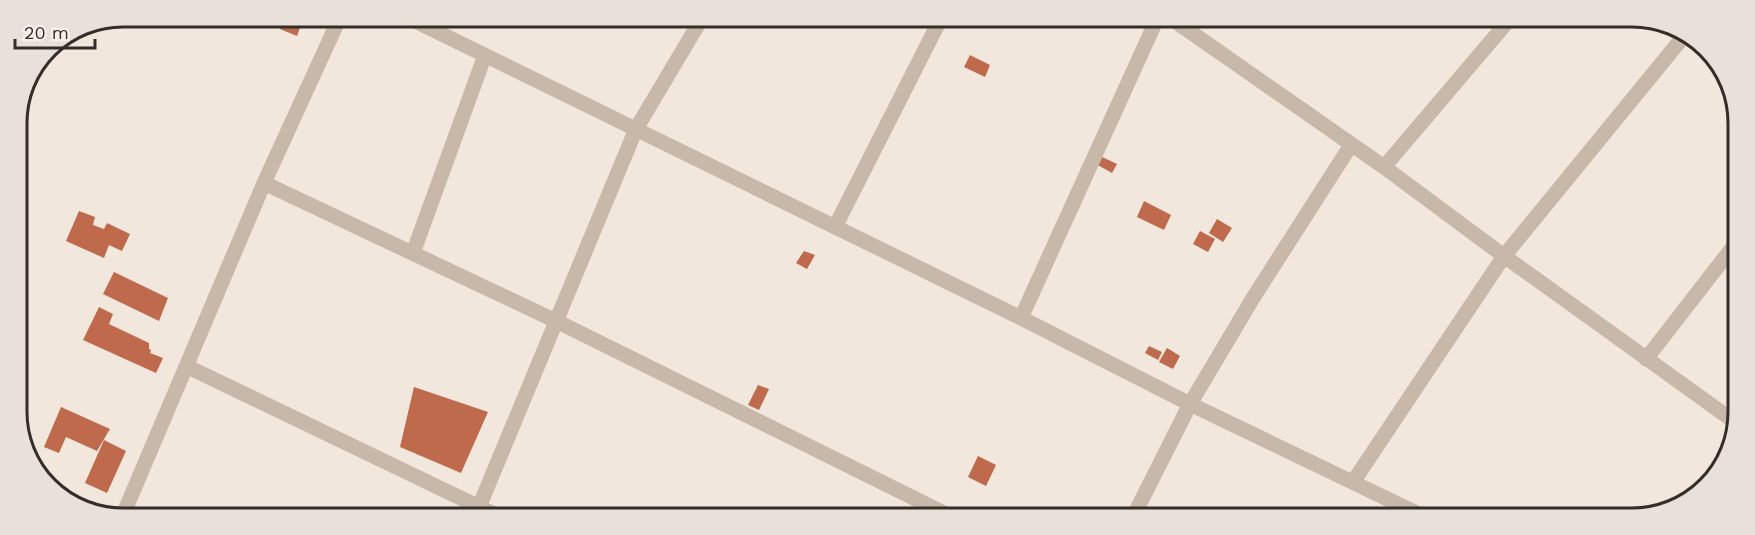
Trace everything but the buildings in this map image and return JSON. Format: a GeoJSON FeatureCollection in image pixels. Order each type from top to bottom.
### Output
{"type":"FeatureCollection","features":[{"type":"Feature","properties":{"kind":"street"},"geometry":{"type":"LineString","coordinates":[[126,508],[264,183],[335,27]]}},
{"type":"Feature","properties":{"kind":"street"},"geometry":{"type":"LineString","coordinates":[[428,27],[1021,318],[1190,404],[1406,508]]}},
{"type":"Feature","properties":{"kind":"street"},"geometry":{"type":"LineString","coordinates":[[186,366],[479,507],[636,129],[697,27]]}},
{"type":"Feature","properties":{"kind":"street"},"geometry":{"type":"LineString","coordinates":[[836,227],[936,27]]}},
{"type":"Feature","properties":{"kind":"street"},"geometry":{"type":"LineString","coordinates":[[1021,318],[1152,27]]}},
{"type":"Feature","properties":{"kind":"street"},"geometry":{"type":"LineString","coordinates":[[1183,27],[1383,167],[1728,417]]}},
{"type":"Feature","properties":{"kind":"street"},"geometry":{"type":"LineString","coordinates":[[1383,167],[1503,27]]}},
{"type":"Feature","properties":{"kind":"street"},"geometry":{"type":"LineString","coordinates":[[1353,482],[1504,256],[1680,40]]}},
{"type":"Feature","properties":{"kind":"street"},"geometry":{"type":"LineString","coordinates":[[413,253],[485,55]]}},
{"type":"Feature","properties":{"kind":"street"},"geometry":{"type":"LineString","coordinates":[[1138,508],[1190,404],[1253,297],[1351,145]]}},
{"type":"Feature","properties":{"kind":"street"},"geometry":{"type":"LineString","coordinates":[[264,183],[556,321],[934,508]]}},
{"type":"Feature","properties":{"kind":"street"},"geometry":{"type":"LineString","coordinates":[[1646,359],[1728,253]]}}]}
